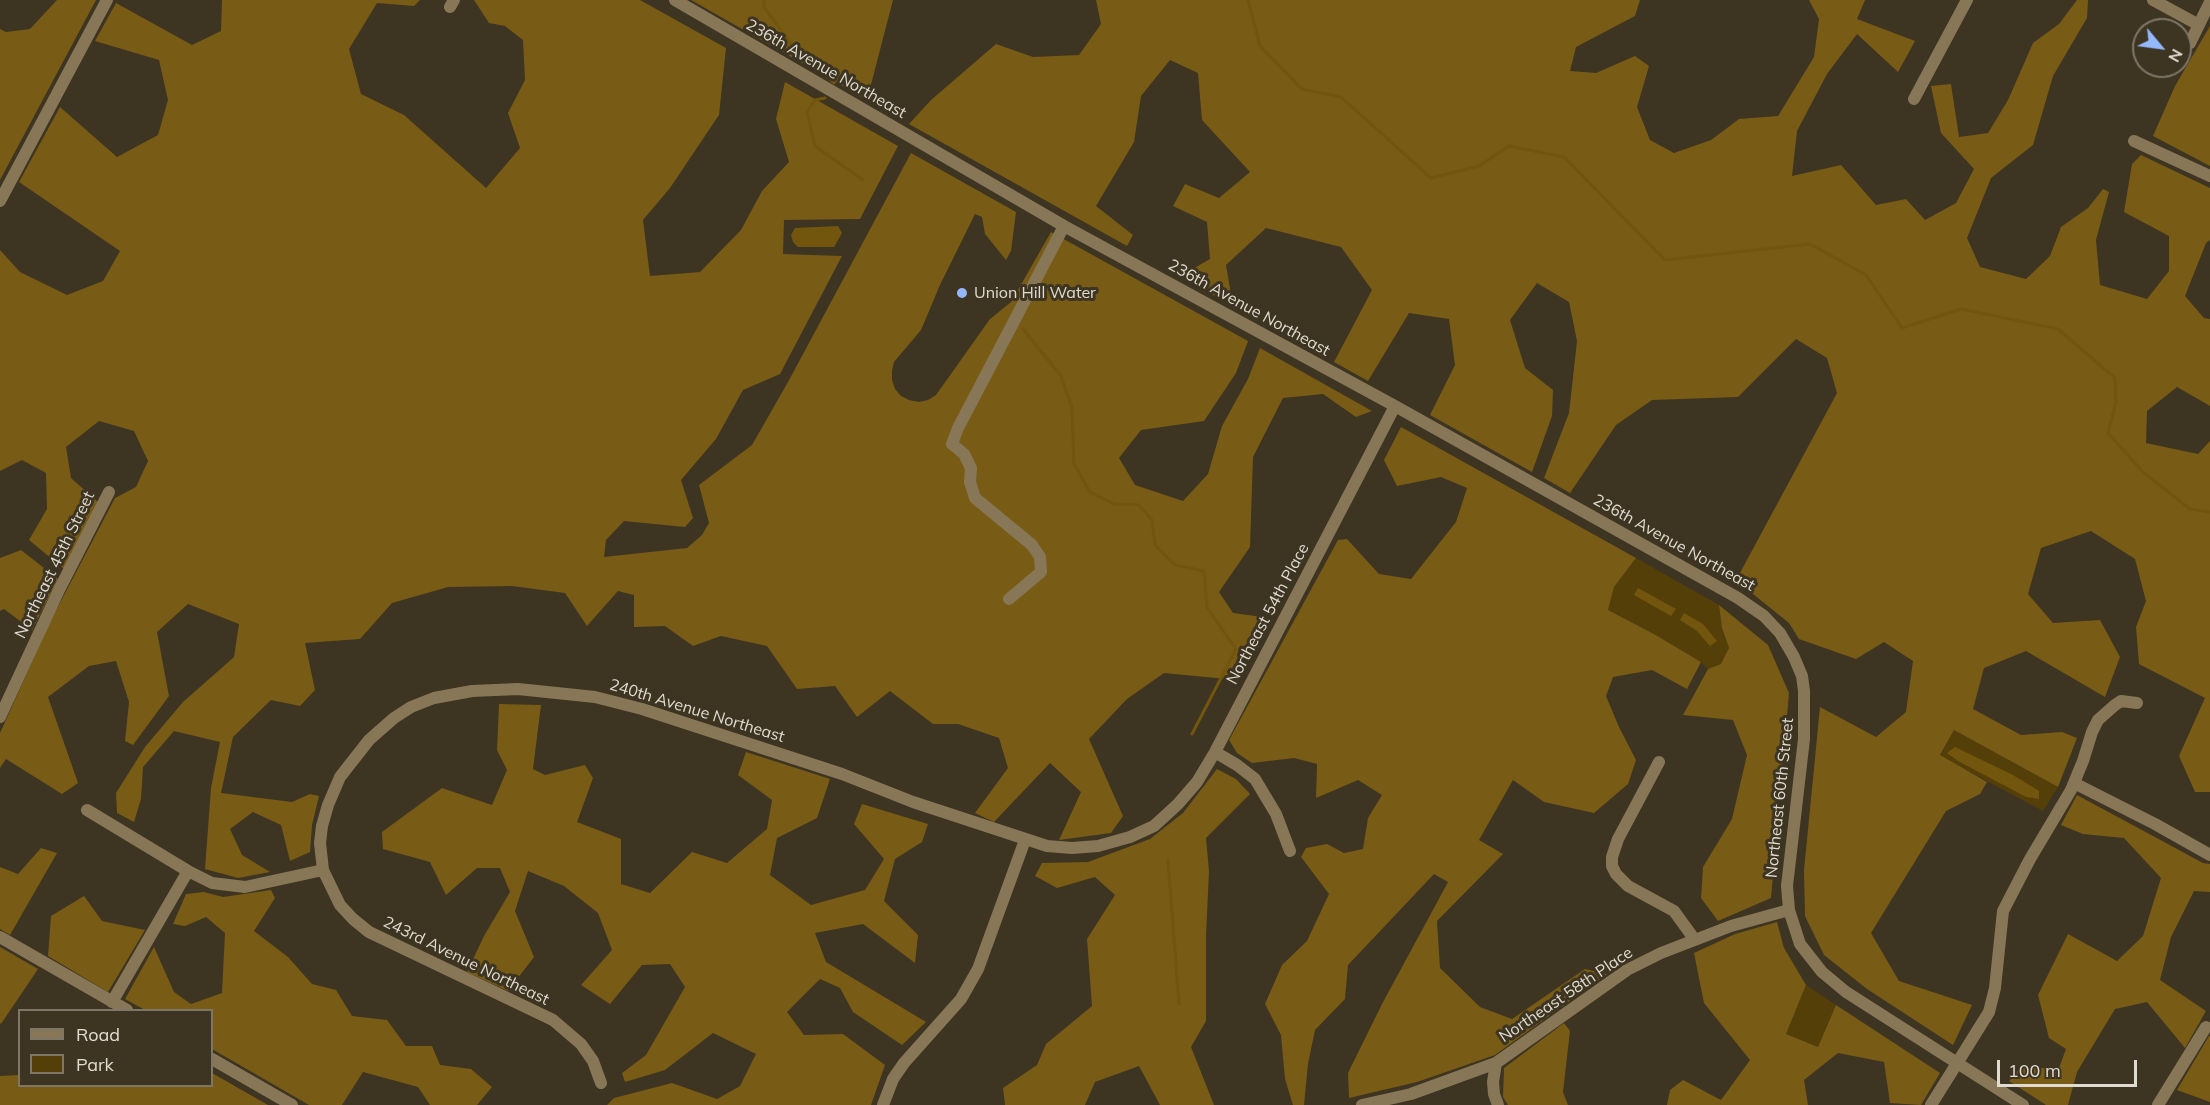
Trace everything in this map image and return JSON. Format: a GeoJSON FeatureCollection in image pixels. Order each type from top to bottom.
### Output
{"type":"FeatureCollection","features":[{"type":"Feature","properties":{"kind":"street"},"geometry":{"type":"LineString","coordinates":[[0,201],[107,0]]}},
{"type":"Feature","properties":{"kind":"street","name":"236th Avenue Northeast"},"geometry":{"type":"LineString","coordinates":[[675,0],[1064,226],[1395,406],[1738,598],[1764,616],[1780,633],[1794,657]]}},
{"type":"Feature","properties":{"kind":"street"},"geometry":{"type":"LineString","coordinates":[[1914,99],[1967,0]]}},
{"type":"Feature","properties":{"kind":"street"},"geometry":{"type":"LineString","coordinates":[[2153,0],[2199,25]]}},
{"type":"Feature","properties":{"kind":"street"},"geometry":{"type":"LineString","coordinates":[[2192,39],[2210,2]]}},
{"type":"Feature","properties":{"kind":"street"},"geometry":{"type":"LineString","coordinates":[[2134,141],[2210,176]]}},
{"type":"Feature","properties":{"kind":"street"},"geometry":{"type":"LineString","coordinates":[[1009,599],[1041,572],[1040,556],[1024,537],[975,498],[970,482],[971,468],[964,454],[952,444],[1064,226]]}},
{"type":"Feature","properties":{"kind":"street","name":"Northeast 54th Place"},"geometry":{"type":"LineString","coordinates":[[1154,826],[1179,804],[1197,782],[1215,752],[1395,406]]}},
{"type":"Feature","properties":{"kind":"street","name":"Northeast 45th Street"},"geometry":{"type":"LineString","coordinates":[[0,717],[54,600],[109,492]]}},
{"type":"Feature","properties":{"kind":"street","name":"Northeast 60th Street"},"geometry":{"type":"LineString","coordinates":[[1794,657],[1802,676],[1805,709],[1804,740],[1788,868],[1789,910],[1800,944],[1822,972],[1846,992],[2024,1105]]}},
{"type":"Feature","properties":{"kind":"street","name":"240th Avenue Northeast"},"geometry":{"type":"LineString","coordinates":[[323,870],[320,843],[328,805],[340,777],[369,740],[394,718],[411,707],[434,698],[472,691],[518,688],[595,697],[642,710],[842,774],[913,802],[1047,846],[1072,848],[1098,846],[1130,837],[1154,826]]}},
{"type":"Feature","properties":{"kind":"street"},"geometry":{"type":"LineString","coordinates":[[1931,1105],[1989,1012],[1995,988],[2003,911],[2074,783],[2098,720],[2121,701],[2137,703]]}},
{"type":"Feature","properties":{"kind":"street"},"geometry":{"type":"LineString","coordinates":[[1215,752],[1255,779],[1276,814],[1290,851]]}},
{"type":"Feature","properties":{"kind":"street"},"geometry":{"type":"LineString","coordinates":[[1659,762],[1615,846],[1612,866],[1616,874],[1628,886],[1674,911],[1695,940]]}},
{"type":"Feature","properties":{"kind":"street"},"geometry":{"type":"LineString","coordinates":[[2074,783],[2210,855]]}},
{"type":"Feature","properties":{"kind":"street"},"geometry":{"type":"LineString","coordinates":[[87,810],[212,883],[245,887],[323,870]]}},
{"type":"Feature","properties":{"kind":"street"},"geometry":{"type":"LineString","coordinates":[[883,1105],[893,1079],[904,1063],[961,999],[978,969],[1024,840]]}},
{"type":"Feature","properties":{"kind":"street","name":"243rd Avenue Northeast"},"geometry":{"type":"LineString","coordinates":[[323,870],[340,905],[369,932],[553,1020],[581,1044],[593,1061],[601,1083]]}},
{"type":"Feature","properties":{"kind":"street"},"geometry":{"type":"LineString","coordinates":[[112,1002],[188,871]]}},
{"type":"Feature","properties":{"kind":"street","name":"Northeast 58th Place"},"geometry":{"type":"LineString","coordinates":[[1362,1105],[1411,1094],[1496,1063],[1627,970],[1661,953],[1695,940],[1752,919],[1789,910]]}},
{"type":"Feature","properties":{"kind":"street"},"geometry":{"type":"LineString","coordinates":[[0,937],[124,1009]]}},
{"type":"Feature","properties":{"kind":"street"},"geometry":{"type":"LineString","coordinates":[[2158,1105],[2206,1027]]}},
{"type":"Feature","properties":{"kind":"street"},"geometry":{"type":"LineString","coordinates":[[213,1060],[292,1105]]}},
{"type":"Feature","properties":{"kind":"street"},"geometry":{"type":"LineString","coordinates":[[1496,1063],[1493,1082],[1498,1105]]}},
{"type":"Feature","properties":{"kind":"green space"},"geometry":{"type":"Polygon","coordinates":[[[1636,558],[1719,605],[1722,628],[1729,648],[1722,664],[1708,669],[1701,662],[1654,634],[1608,610],[1614,587],[1636,558]]]}},
{"type":"Feature","properties":{"kind":"green space"},"geometry":{"type":"Polygon","coordinates":[[[1954,730],[2058,787],[2043,811],[1940,756],[1954,730]]]}},
{"type":"Feature","properties":{"kind":"green space"},"geometry":{"type":"Polygon","coordinates":[[[1806,985],[1836,1005],[1818,1047],[1786,1034],[1806,985]]]}},
{"type":"Feature","properties":{"kind":"shaded area"},"geometry":{"type":"Polygon","coordinates":[[[57,0],[96,0],[0,180],[0,29],[6,32],[30,29],[57,0]]]}},
{"type":"Feature","properties":{"kind":"shaded area"},"geometry":{"type":"Polygon","coordinates":[[[222,0],[420,0],[414,6],[377,3],[349,49],[361,94],[404,115],[486,188],[520,148],[508,113],[525,80],[523,40],[505,26],[489,23],[474,0],[640,0],[726,48],[719,115],[670,188],[643,220],[650,276],[700,272],[741,230],[762,191],[789,162],[776,119],[785,82],[898,146],[860,219],[784,220],[783,254],[842,256],[780,374],[743,390],[716,439],[681,480],[693,518],[685,527],[624,521],[606,540],[604,557],[687,548],[702,535],[709,523],[699,485],[752,445],[911,153],[1016,212],[1011,251],[1006,260],[985,234],[982,217],[975,214],[921,330],[894,362],[892,380],[901,396],[919,402],[936,395],[990,319],[1011,302],[1051,232],[1248,341],[1236,373],[1204,421],[1141,430],[1119,458],[1135,485],[1183,501],[1208,474],[1222,426],[1248,379],[1260,348],[1372,411],[1356,417],[1323,394],[1283,398],[1253,457],[1250,547],[1219,592],[1233,613],[1270,618],[1237,680],[1164,673],[1127,699],[1089,739],[1123,816],[1111,833],[1059,840],[1081,792],[1050,763],[994,822],[975,813],[1008,768],[999,738],[958,724],[933,724],[890,691],[857,717],[835,686],[797,689],[767,646],[721,636],[693,646],[665,626],[634,627],[634,595],[618,591],[587,626],[565,593],[512,586],[448,587],[392,603],[360,639],[305,643],[315,690],[300,706],[271,700],[233,737],[221,793],[292,802],[310,794],[319,796],[312,825],[310,852],[290,861],[281,825],[253,812],[230,829],[242,855],[270,872],[238,878],[205,869],[211,788],[220,742],[174,731],[143,767],[141,799],[134,822],[117,813],[116,793],[145,747],[183,702],[234,657],[239,624],[188,604],[157,632],[169,696],[133,745],[125,741],[129,702],[116,661],[89,666],[48,697],[78,783],[62,794],[6,759],[0,768],[0,733],[51,620],[115,498],[136,487],[148,461],[134,431],[99,421],[66,447],[71,478],[98,502],[64,569],[29,540],[47,509],[46,473],[22,460],[0,471],[0,250],[20,272],[67,295],[103,281],[120,251],[19,182],[60,107],[117,157],[158,135],[168,100],[159,60],[95,41],[116,3],[192,45],[221,31],[222,0]]]}},
{"type":"Feature","properties":{"kind":"shaded area"},"geometry":{"type":"Polygon","coordinates":[[[691,0],[893,0],[867,100],[691,0]]]}},
{"type":"Feature","properties":{"kind":"shaded area"},"geometry":{"type":"Polygon","coordinates":[[[1096,0],[1640,0],[1635,16],[1576,47],[1570,71],[1596,73],[1635,56],[1649,66],[1637,107],[1650,140],[1674,153],[1711,140],[1739,119],[1778,116],[1814,57],[1819,19],[1809,0],[1865,0],[1857,19],[1915,41],[1898,72],[1857,34],[1827,74],[1797,131],[1792,176],[1841,165],[1876,205],[1906,199],[1925,220],[1956,203],[1974,169],[1941,133],[1931,86],[1951,84],[1959,137],[1988,133],[2008,100],[2033,43],[2059,24],[2077,0],[2088,0],[2087,18],[2053,76],[2033,145],[1991,178],[1967,238],[1980,267],[2026,279],[2050,256],[2061,227],[2088,208],[2103,189],[2109,192],[2096,240],[2100,285],[2147,299],[2169,271],[2169,236],[2124,212],[2132,164],[2141,155],[2210,188],[2210,240],[2206,243],[2185,296],[2204,318],[2210,319],[2210,406],[2177,387],[2147,411],[2146,443],[2198,454],[2210,441],[2210,792],[2195,792],[2179,756],[2205,698],[2139,664],[2136,627],[2146,601],[2135,559],[2091,531],[2041,548],[2028,594],[2053,623],[2100,620],[2120,657],[2105,697],[2026,651],[1984,668],[1973,709],[2021,735],[2062,732],[2077,738],[2058,787],[1954,730],[1940,755],[1987,782],[1980,794],[1946,811],[1871,933],[1899,981],[1972,1005],[1953,1045],[1867,989],[1824,955],[1805,916],[1804,870],[1820,707],[1876,737],[1906,712],[1913,661],[1884,642],[1856,659],[1799,639],[1789,623],[1753,594],[1734,584],[1837,393],[1827,358],[1796,339],[1738,397],[1652,400],[1616,425],[1570,493],[1544,478],[1569,413],[1577,341],[1569,302],[1537,283],[1510,320],[1525,368],[1553,390],[1552,416],[1532,472],[1430,415],[1455,365],[1449,319],[1409,313],[1368,381],[1334,362],[1372,290],[1341,247],[1266,228],[1226,265],[1233,306],[1180,276],[1210,259],[1207,222],[1173,206],[1185,184],[1219,198],[1250,172],[1202,120],[1198,73],[1170,60],[1141,96],[1134,142],[1096,206],[1133,235],[1127,246],[909,124],[931,100],[996,44],[1033,57],[1079,55],[1101,24],[1096,0]]]}},
{"type":"Feature","properties":{"kind":"shaded area"},"geometry":{"type":"Polygon","coordinates":[[[2210,26],[2210,166],[2153,136],[2180,78],[2192,78],[2192,57],[2210,26]]]}},
{"type":"Feature","properties":{"kind":"shaded area"},"geometry":{"type":"Polygon","coordinates":[[[838,226],[842,233],[834,247],[798,247],[791,235],[795,228],[838,226]]]}},
{"type":"Feature","properties":{"kind":"shaded area"},"geometry":{"type":"Polygon","coordinates":[[[1401,427],[1636,558],[1614,587],[1608,610],[1701,662],[1687,689],[1652,670],[1613,677],[1606,696],[1636,760],[1628,784],[1594,813],[1544,802],[1513,780],[1479,840],[1503,854],[1437,921],[1440,968],[1480,1007],[1512,1019],[1585,969],[1607,974],[1495,1055],[1417,1082],[1349,1098],[1348,1073],[1382,1004],[1448,882],[1434,874],[1348,965],[1345,999],[1315,1030],[1308,1064],[1304,1105],[1293,1105],[1285,1079],[1281,1035],[1265,1004],[1282,965],[1307,941],[1329,894],[1301,857],[1306,848],[1327,844],[1344,853],[1363,849],[1368,818],[1382,795],[1358,780],[1316,798],[1317,764],[1294,758],[1252,763],[1237,753],[1229,740],[1338,540],[1347,539],[1379,574],[1411,579],[1456,522],[1467,488],[1441,477],[1397,486],[1384,460],[1401,427]]]}},
{"type":"Feature","properties":{"kind":"shaded area"},"geometry":{"type":"Polygon","coordinates":[[[21,550],[58,579],[32,630],[4,609],[0,611],[0,558],[21,550]]]}},
{"type":"Feature","properties":{"kind":"shaded area"},"geometry":{"type":"Polygon","coordinates":[[[1638,588],[1676,609],[1671,616],[1634,595],[1638,588]]]}},
{"type":"Feature","properties":{"kind":"shaded area"},"geometry":{"type":"Polygon","coordinates":[[[1719,605],[1768,645],[1789,693],[1771,898],[1718,921],[1701,898],[1703,867],[1732,819],[1747,755],[1733,720],[1683,715],[1708,669],[1721,664],[1729,648],[1722,628],[1719,605]]]}},
{"type":"Feature","properties":{"kind":"shaded area"},"geometry":{"type":"Polygon","coordinates":[[[1684,613],[1703,624],[1717,641],[1710,646],[1697,631],[1680,620],[1684,613]]]}},
{"type":"Feature","properties":{"kind":"shaded area"},"geometry":{"type":"Polygon","coordinates":[[[499,704],[541,705],[533,769],[545,775],[585,765],[593,778],[577,822],[621,839],[621,884],[650,893],[692,852],[727,863],[767,829],[772,800],[738,775],[746,752],[830,779],[817,818],[777,838],[770,875],[811,905],[865,890],[884,859],[854,824],[862,804],[928,824],[922,842],[895,859],[884,901],[918,935],[915,963],[863,924],[815,933],[826,962],[926,1022],[902,1045],[853,1012],[840,988],[820,979],[787,1012],[804,1035],[843,1034],[885,1065],[871,1105],[607,1105],[614,1098],[672,1083],[717,1099],[740,1086],[756,1054],[713,1033],[665,1070],[625,1082],[622,1073],[646,1055],[685,987],[670,964],[642,965],[610,1004],[581,985],[612,950],[598,913],[564,886],[528,871],[515,911],[534,957],[508,991],[467,972],[484,936],[510,892],[500,868],[477,868],[446,895],[430,862],[383,849],[382,832],[442,788],[492,805],[507,770],[497,750],[499,704]]]}},
{"type":"Feature","properties":{"kind":"shaded area"},"geometry":{"type":"Polygon","coordinates":[[[1955,747],[2013,775],[2039,791],[2039,799],[2026,797],[1958,761],[1947,753],[1955,747]]]}},
{"type":"Feature","properties":{"kind":"shaded area"},"geometry":{"type":"Polygon","coordinates":[[[1217,769],[1236,779],[1250,794],[1206,838],[1209,871],[1206,1021],[1191,1047],[1214,1105],[1160,1105],[1139,1066],[1095,1082],[1085,1105],[1005,1105],[1003,1088],[1037,1065],[1046,1044],[1092,1006],[1087,939],[1115,895],[1095,877],[1057,888],[1035,876],[1042,863],[1088,862],[1150,839],[1183,813],[1217,769]]]}},
{"type":"Feature","properties":{"kind":"shaded area"},"geometry":{"type":"Polygon","coordinates":[[[2077,795],[2203,863],[2210,864],[2210,892],[2194,891],[2171,937],[2160,980],[2206,1011],[2185,1048],[2147,1002],[2115,1009],[2077,1072],[2068,1105],[2046,1105],[2009,1081],[2020,1068],[2059,1068],[2066,1049],[2049,1038],[2038,995],[2068,934],[2117,961],[2143,936],[2161,878],[2124,838],[2083,834],[2061,825],[2077,795]]]}},
{"type":"Feature","properties":{"kind":"shaded area"},"geometry":{"type":"Polygon","coordinates":[[[41,848],[57,853],[10,935],[0,929],[0,867],[18,874],[41,848]]]}},
{"type":"Feature","properties":{"kind":"shaded area"},"geometry":{"type":"Polygon","coordinates":[[[271,890],[275,898],[254,931],[288,957],[312,984],[336,990],[352,1016],[387,1020],[406,1046],[432,1046],[440,1065],[471,1069],[492,1087],[477,1105],[430,1105],[418,1087],[363,1072],[342,1105],[309,1105],[213,1050],[213,1009],[143,1009],[125,999],[154,947],[174,992],[191,1004],[222,993],[225,933],[206,917],[185,926],[173,924],[186,894],[204,892],[223,897],[271,890]]]}},
{"type":"Feature","properties":{"kind":"shaded area"},"geometry":{"type":"Polygon","coordinates":[[[84,896],[102,921],[145,930],[108,992],[48,956],[51,916],[84,896]]]}},
{"type":"Feature","properties":{"kind":"shaded area"},"geometry":{"type":"Polygon","coordinates":[[[1777,922],[1784,948],[1806,985],[1786,1034],[1818,1047],[1836,1005],[1940,1073],[1921,1105],[1890,1103],[1884,1062],[1838,1053],[1804,1080],[1808,1105],[1667,1105],[1670,1090],[1683,1080],[1721,1100],[1750,1060],[1704,1003],[1694,953],[1735,934],[1777,922]]]}},
{"type":"Feature","properties":{"kind":"shaded area"},"geometry":{"type":"Polygon","coordinates":[[[0,947],[38,969],[1,1024],[0,1023],[0,947]]]}},
{"type":"Feature","properties":{"kind":"shaded area"},"geometry":{"type":"Polygon","coordinates":[[[1564,1023],[1570,1031],[1563,1092],[1568,1105],[1508,1105],[1503,1097],[1504,1068],[1564,1023]]]}},
{"type":"Feature","properties":{"kind":"shaded area"},"geometry":{"type":"Polygon","coordinates":[[[2210,1036],[2210,1102],[2177,1090],[2210,1036]]]}},
{"type":"Feature","properties":{"kind":"shaded area"},"geometry":{"type":"Polygon","coordinates":[[[213,1074],[268,1105],[0,1105],[0,1076],[18,1075],[18,1087],[213,1087],[213,1074]]]}},
{"type":"Feature","properties":{"kind":"waterway"},"geometry":{"type":"LineString","coordinates":[[764,0],[764,7],[791,44],[834,83]]}},
{"type":"Feature","properties":{"kind":"waterway"},"geometry":{"type":"LineString","coordinates":[[1248,0],[1260,46],[1302,89],[1341,97],[1431,178],[1479,166],[1509,146],[1564,157],[1665,260],[1810,244],[1866,275],[1902,328],[1961,309],[2058,329],[2115,378],[2116,402],[2108,433],[2144,473],[2190,509],[2210,512]]}},
{"type":"Feature","properties":{"kind":"waterway"},"geometry":{"type":"LineString","coordinates":[[825,98],[815,100],[807,112],[815,146],[863,180]]}},
{"type":"Feature","properties":{"kind":"waterway"},"geometry":{"type":"LineString","coordinates":[[1023,329],[1061,376],[1072,408],[1074,464],[1090,492],[1114,504],[1139,505],[1152,520],[1155,545],[1175,565],[1204,571],[1207,608],[1236,649],[1192,734]]}},
{"type":"Feature","properties":{"kind":"waterway"},"geometry":{"type":"LineString","coordinates":[[1168,860],[1179,1004]]}},
{"type":"Feature","properties":{"kind":"place","name":"Union Hill Water"},"geometry":{"type":"Point","coordinates":[962,293]}}]}
